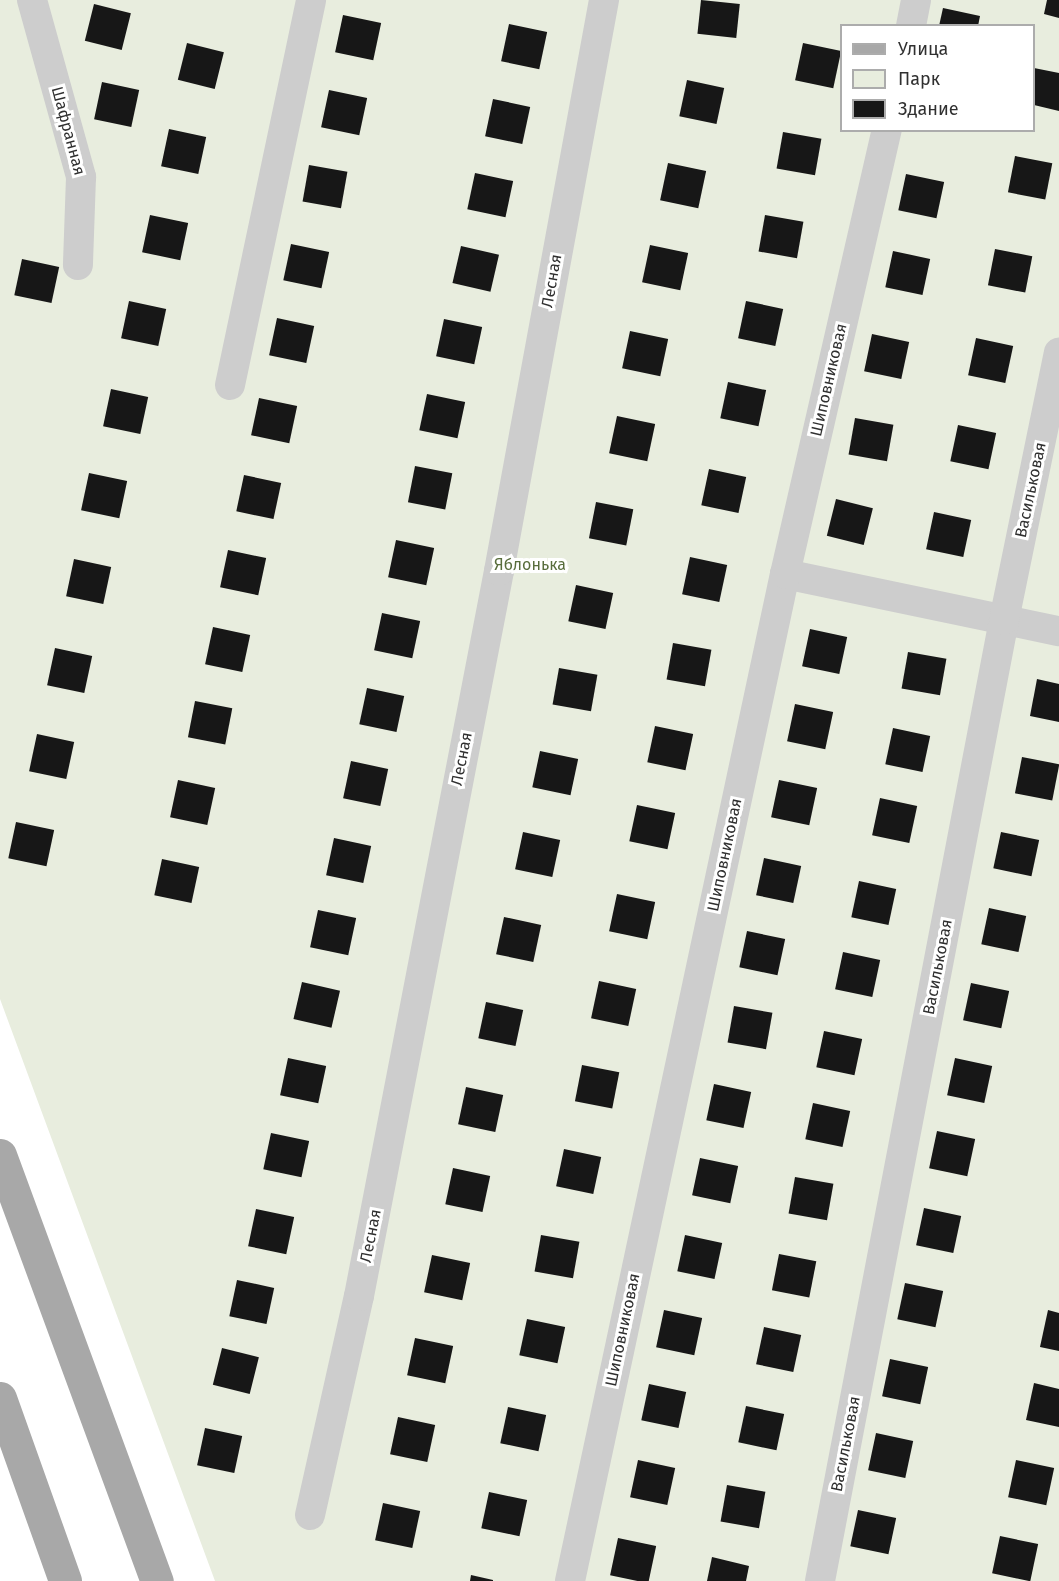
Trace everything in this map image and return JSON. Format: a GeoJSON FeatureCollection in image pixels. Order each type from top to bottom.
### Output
{"type":"FeatureCollection","features":[{"type":"Feature","properties":{"kind":"main road"},"geometry":{"type":"LineString","coordinates":[[0,1155],[157,1581]]}},
{"type":"Feature","properties":{"kind":"main road"},"geometry":{"type":"LineString","coordinates":[[0,1398],[64,1581]]}},
{"type":"Feature","properties":{"kind":"street","name":"Шафранная"},"geometry":{"type":"LineString","coordinates":[[32,0],[81,177],[78,265]]}},
{"type":"Feature","properties":{"kind":"street"},"geometry":{"type":"LineString","coordinates":[[230,384],[311,0]]}},
{"type":"Feature","properties":{"kind":"street","name":"Лесная"},"geometry":{"type":"LineString","coordinates":[[310,1515],[359,1296],[501,559],[604,0]]}},
{"type":"Feature","properties":{"kind":"street"},"geometry":{"type":"LineString","coordinates":[[911,24],[916,0]]}},
{"type":"Feature","properties":{"kind":"street","name":"Шиповниковая"},"geometry":{"type":"LineString","coordinates":[[570,1581],[785,574],[886,132]]}},
{"type":"Feature","properties":{"kind":"street","name":"Васильковая"},"geometry":{"type":"LineString","coordinates":[[820,1581],[1004,620],[1059,353]]}},
{"type":"Feature","properties":{"kind":"street"},"geometry":{"type":"LineString","coordinates":[[785,574],[1059,631]]}},
{"type":"Feature","properties":{"kind":"green space","name":"Яблонька"},"geometry":{"type":"Polygon","coordinates":[[[0,0],[1059,0],[1059,1581],[215,1581],[0,999],[0,0]]]}},
{"type":"Feature","properties":{"kind":"building"},"geometry":{"type":"Polygon","coordinates":[[[701,0],[740,4],[736,38],[697,34],[701,0]]]}},
{"type":"Feature","properties":{"kind":"building"},"geometry":{"type":"Polygon","coordinates":[[[1047,0],[1059,0],[1059,18],[1044,14],[1047,0]]]}},
{"type":"Feature","properties":{"kind":"building"},"geometry":{"type":"Polygon","coordinates":[[[94,4],[131,13],[122,50],[85,41],[94,4]]]}},
{"type":"Feature","properties":{"kind":"building"},"geometry":{"type":"Polygon","coordinates":[[[943,8],[980,16],[978,24],[939,24],[943,8]]]}},
{"type":"Feature","properties":{"kind":"building"},"geometry":{"type":"Polygon","coordinates":[[[343,15],[381,23],[373,60],[335,52],[343,15]]]}},
{"type":"Feature","properties":{"kind":"building"},"geometry":{"type":"Polygon","coordinates":[[[509,24],[547,32],[539,69],[501,61],[509,24]]]}},
{"type":"Feature","properties":{"kind":"building"},"geometry":{"type":"Polygon","coordinates":[[[187,43],[224,52],[215,89],[178,80],[187,43]]]}},
{"type":"Feature","properties":{"kind":"building"},"geometry":{"type":"Polygon","coordinates":[[[803,43],[840,51],[833,88],[795,80],[803,43]]]}},
{"type":"Feature","properties":{"kind":"building"},"geometry":{"type":"Polygon","coordinates":[[[1035,68],[1059,73],[1059,111],[1035,105],[1035,68]]]}},
{"type":"Feature","properties":{"kind":"building"},"geometry":{"type":"Polygon","coordinates":[[[687,80],[724,88],[716,124],[679,116],[687,80]]]}},
{"type":"Feature","properties":{"kind":"building"},"geometry":{"type":"Polygon","coordinates":[[[102,82],[139,90],[131,127],[94,119],[102,82]]]}},
{"type":"Feature","properties":{"kind":"building"},"geometry":{"type":"Polygon","coordinates":[[[329,90],[367,98],[359,135],[321,127],[329,90]]]}},
{"type":"Feature","properties":{"kind":"building"},"geometry":{"type":"Polygon","coordinates":[[[493,99],[530,107],[522,144],[485,136],[493,99]]]}},
{"type":"Feature","properties":{"kind":"building"},"geometry":{"type":"Polygon","coordinates":[[[169,129],[206,137],[198,174],[161,166],[169,129]]]}},
{"type":"Feature","properties":{"kind":"building"},"geometry":{"type":"Polygon","coordinates":[[[783,132],[821,139],[815,175],[777,168],[783,132]]]}},
{"type":"Feature","properties":{"kind":"building"},"geometry":{"type":"Polygon","coordinates":[[[1015,156],[1052,163],[1045,200],[1008,192],[1015,156]]]}},
{"type":"Feature","properties":{"kind":"building"},"geometry":{"type":"Polygon","coordinates":[[[668,163],[706,171],[698,208],[660,200],[668,163]]]}},
{"type":"Feature","properties":{"kind":"building"},"geometry":{"type":"Polygon","coordinates":[[[309,165],[347,172],[341,208],[303,201],[309,165]]]}},
{"type":"Feature","properties":{"kind":"building"},"geometry":{"type":"Polygon","coordinates":[[[475,173],[513,181],[505,217],[467,209],[475,173]]]}},
{"type":"Feature","properties":{"kind":"building"},"geometry":{"type":"Polygon","coordinates":[[[906,174],[944,182],[936,218],[898,210],[906,174]]]}},
{"type":"Feature","properties":{"kind":"building"},"geometry":{"type":"Polygon","coordinates":[[[150,215],[188,223],[180,260],[142,252],[150,215]]]}},
{"type":"Feature","properties":{"kind":"building"},"geometry":{"type":"Polygon","coordinates":[[[765,215],[803,222],[797,258],[759,251],[765,215]]]}},
{"type":"Feature","properties":{"kind":"building"},"geometry":{"type":"Polygon","coordinates":[[[291,244],[329,252],[321,288],[283,280],[291,244]]]}},
{"type":"Feature","properties":{"kind":"building"},"geometry":{"type":"Polygon","coordinates":[[[650,245],[688,253],[680,290],[642,282],[650,245]]]}},
{"type":"Feature","properties":{"kind":"building"},"geometry":{"type":"Polygon","coordinates":[[[461,246],[499,255],[490,292],[452,283],[461,246]]]}},
{"type":"Feature","properties":{"kind":"building"},"geometry":{"type":"Polygon","coordinates":[[[995,249],[1032,256],[1025,293],[988,285],[995,249]]]}},
{"type":"Feature","properties":{"kind":"building"},"geometry":{"type":"Polygon","coordinates":[[[893,251],[930,259],[922,295],[885,287],[893,251]]]}},
{"type":"Feature","properties":{"kind":"building"},"geometry":{"type":"Polygon","coordinates":[[[22,259],[59,267],[51,303],[14,295],[22,259]]]}},
{"type":"Feature","properties":{"kind":"building"},"geometry":{"type":"Polygon","coordinates":[[[129,301],[166,309],[158,346],[121,338],[129,301]]]}},
{"type":"Feature","properties":{"kind":"building"},"geometry":{"type":"Polygon","coordinates":[[[746,301],[783,309],[775,346],[738,338],[746,301]]]}},
{"type":"Feature","properties":{"kind":"building"},"geometry":{"type":"Polygon","coordinates":[[[277,318],[314,326],[306,363],[269,355],[277,318]]]}},
{"type":"Feature","properties":{"kind":"building"},"geometry":{"type":"Polygon","coordinates":[[[444,319],[482,327],[474,364],[436,356],[444,319]]]}},
{"type":"Feature","properties":{"kind":"building"},"geometry":{"type":"Polygon","coordinates":[[[630,331],[668,339],[660,376],[622,368],[630,331]]]}},
{"type":"Feature","properties":{"kind":"building"},"geometry":{"type":"Polygon","coordinates":[[[872,334],[909,342],[901,379],[864,371],[872,334]]]}},
{"type":"Feature","properties":{"kind":"building"},"geometry":{"type":"Polygon","coordinates":[[[976,338],[1013,346],[1005,383],[968,375],[976,338]]]}},
{"type":"Feature","properties":{"kind":"building"},"geometry":{"type":"Polygon","coordinates":[[[728,382],[766,390],[758,426],[720,418],[728,382]]]}},
{"type":"Feature","properties":{"kind":"building"},"geometry":{"type":"Polygon","coordinates":[[[111,389],[148,397],[140,434],[103,426],[111,389]]]}},
{"type":"Feature","properties":{"kind":"building"},"geometry":{"type":"Polygon","coordinates":[[[427,394],[465,402],[457,438],[419,430],[427,394]]]}},
{"type":"Feature","properties":{"kind":"building"},"geometry":{"type":"Polygon","coordinates":[[[259,398],[297,406],[289,443],[251,435],[259,398]]]}},
{"type":"Feature","properties":{"kind":"building"},"geometry":{"type":"Polygon","coordinates":[[[617,416],[655,424],[647,461],[609,453],[617,416]]]}},
{"type":"Feature","properties":{"kind":"building"},"geometry":{"type":"Polygon","coordinates":[[[855,418],[893,425],[887,461],[849,454],[855,418]]]}},
{"type":"Feature","properties":{"kind":"building"},"geometry":{"type":"Polygon","coordinates":[[[958,425],[996,433],[988,469],[950,461],[958,425]]]}},
{"type":"Feature","properties":{"kind":"building"},"geometry":{"type":"Polygon","coordinates":[[[415,466],[452,473],[445,510],[408,502],[415,466]]]}},
{"type":"Feature","properties":{"kind":"building"},"geometry":{"type":"Polygon","coordinates":[[[709,469],[746,477],[738,513],[701,505],[709,469]]]}},
{"type":"Feature","properties":{"kind":"building"},"geometry":{"type":"Polygon","coordinates":[[[89,473],[127,481],[119,518],[81,510],[89,473]]]}},
{"type":"Feature","properties":{"kind":"building"},"geometry":{"type":"Polygon","coordinates":[[[244,475],[281,483],[273,519],[236,511],[244,475]]]}},
{"type":"Feature","properties":{"kind":"building"},"geometry":{"type":"Polygon","coordinates":[[[836,499],[873,508],[864,545],[827,536],[836,499]]]}},
{"type":"Feature","properties":{"kind":"building"},"geometry":{"type":"Polygon","coordinates":[[[596,502],[633,509],[626,546],[589,538],[596,502]]]}},
{"type":"Feature","properties":{"kind":"building"},"geometry":{"type":"Polygon","coordinates":[[[934,512],[971,520],[963,557],[926,549],[934,512]]]}},
{"type":"Feature","properties":{"kind":"building"},"geometry":{"type":"Polygon","coordinates":[[[396,540],[434,548],[426,585],[388,577],[396,540]]]}},
{"type":"Feature","properties":{"kind":"building"},"geometry":{"type":"Polygon","coordinates":[[[228,550],[266,558],[258,595],[220,587],[228,550]]]}},
{"type":"Feature","properties":{"kind":"building"},"geometry":{"type":"Polygon","coordinates":[[[690,557],[727,565],[719,602],[682,594],[690,557]]]}},
{"type":"Feature","properties":{"kind":"building"},"geometry":{"type":"Polygon","coordinates":[[[74,559],[111,567],[103,604],[66,596],[74,559]]]}},
{"type":"Feature","properties":{"kind":"building"},"geometry":{"type":"Polygon","coordinates":[[[576,585],[613,593],[605,629],[568,621],[576,585]]]}},
{"type":"Feature","properties":{"kind":"building"},"geometry":{"type":"Polygon","coordinates":[[[382,613],[420,621],[412,658],[374,650],[382,613]]]}},
{"type":"Feature","properties":{"kind":"building"},"geometry":{"type":"Polygon","coordinates":[[[213,627],[250,635],[242,672],[205,664],[213,627]]]}},
{"type":"Feature","properties":{"kind":"building"},"geometry":{"type":"Polygon","coordinates":[[[810,629],[847,637],[839,674],[802,666],[810,629]]]}},
{"type":"Feature","properties":{"kind":"building"},"geometry":{"type":"Polygon","coordinates":[[[673,643],[711,650],[705,686],[667,679],[673,643]]]}},
{"type":"Feature","properties":{"kind":"building"},"geometry":{"type":"Polygon","coordinates":[[[55,648],[92,656],[84,693],[47,685],[55,648]]]}},
{"type":"Feature","properties":{"kind":"building"},"geometry":{"type":"Polygon","coordinates":[[[908,652],[946,659],[940,695],[902,688],[908,652]]]}},
{"type":"Feature","properties":{"kind":"building"},"geometry":{"type":"Polygon","coordinates":[[[559,668],[597,675],[591,711],[553,704],[559,668]]]}},
{"type":"Feature","properties":{"kind":"building"},"geometry":{"type":"Polygon","coordinates":[[[1037,679],[1059,684],[1059,722],[1030,716],[1037,679]]]}},
{"type":"Feature","properties":{"kind":"building"},"geometry":{"type":"Polygon","coordinates":[[[367,688],[404,696],[396,732],[359,724],[367,688]]]}},
{"type":"Feature","properties":{"kind":"building"},"geometry":{"type":"Polygon","coordinates":[[[195,701],[232,708],[225,745],[188,737],[195,701]]]}},
{"type":"Feature","properties":{"kind":"building"},"geometry":{"type":"Polygon","coordinates":[[[795,704],[833,712],[825,749],[787,741],[795,704]]]}},
{"type":"Feature","properties":{"kind":"building"},"geometry":{"type":"Polygon","coordinates":[[[655,726],[693,734],[685,770],[647,762],[655,726]]]}},
{"type":"Feature","properties":{"kind":"building"},"geometry":{"type":"Polygon","coordinates":[[[893,728],[930,736],[922,772],[885,764],[893,728]]]}},
{"type":"Feature","properties":{"kind":"building"},"geometry":{"type":"Polygon","coordinates":[[[37,734],[74,742],[66,779],[29,771],[37,734]]]}},
{"type":"Feature","properties":{"kind":"building"},"geometry":{"type":"Polygon","coordinates":[[[540,751],[578,759],[570,795],[532,787],[540,751]]]}},
{"type":"Feature","properties":{"kind":"building"},"geometry":{"type":"Polygon","coordinates":[[[1022,757],[1059,764],[1052,801],[1015,793],[1022,757]]]}},
{"type":"Feature","properties":{"kind":"building"},"geometry":{"type":"Polygon","coordinates":[[[351,761],[388,769],[380,806],[343,798],[351,761]]]}},
{"type":"Feature","properties":{"kind":"building"},"geometry":{"type":"Polygon","coordinates":[[[178,780],[215,788],[207,825],[170,817],[178,780]]]}},
{"type":"Feature","properties":{"kind":"building"},"geometry":{"type":"Polygon","coordinates":[[[779,780],[817,788],[809,825],[771,817],[779,780]]]}},
{"type":"Feature","properties":{"kind":"building"},"geometry":{"type":"Polygon","coordinates":[[[880,798],[917,806],[909,843],[872,835],[880,798]]]}},
{"type":"Feature","properties":{"kind":"building"},"geometry":{"type":"Polygon","coordinates":[[[637,805],[675,813],[667,849],[629,841],[637,805]]]}},
{"type":"Feature","properties":{"kind":"building"},"geometry":{"type":"Polygon","coordinates":[[[16,822],[54,830],[46,866],[8,858],[16,822]]]}},
{"type":"Feature","properties":{"kind":"building"},"geometry":{"type":"Polygon","coordinates":[[[523,832],[560,840],[552,877],[515,869],[523,832]]]}},
{"type":"Feature","properties":{"kind":"building"},"geometry":{"type":"Polygon","coordinates":[[[1001,832],[1039,840],[1031,876],[993,868],[1001,832]]]}},
{"type":"Feature","properties":{"kind":"building"},"geometry":{"type":"Polygon","coordinates":[[[334,838],[371,846],[363,883],[326,875],[334,838]]]}},
{"type":"Feature","properties":{"kind":"building"},"geometry":{"type":"Polygon","coordinates":[[[764,858],[801,866],[793,903],[756,895],[764,858]]]}},
{"type":"Feature","properties":{"kind":"building"},"geometry":{"type":"Polygon","coordinates":[[[162,859],[199,867],[191,903],[154,895],[162,859]]]}},
{"type":"Feature","properties":{"kind":"building"},"geometry":{"type":"Polygon","coordinates":[[[859,881],[896,889],[888,925],[851,917],[859,881]]]}},
{"type":"Feature","properties":{"kind":"building"},"geometry":{"type":"Polygon","coordinates":[[[617,894],[655,902],[647,939],[609,931],[617,894]]]}},
{"type":"Feature","properties":{"kind":"building"},"geometry":{"type":"Polygon","coordinates":[[[989,908],[1026,916],[1018,952],[981,944],[989,908]]]}},
{"type":"Feature","properties":{"kind":"building"},"geometry":{"type":"Polygon","coordinates":[[[318,910],[356,918],[348,955],[310,947],[318,910]]]}},
{"type":"Feature","properties":{"kind":"building"},"geometry":{"type":"Polygon","coordinates":[[[504,917],[541,925],[533,962],[496,954],[504,917]]]}},
{"type":"Feature","properties":{"kind":"building"},"geometry":{"type":"Polygon","coordinates":[[[747,931],[785,939],[777,975],[739,967],[747,931]]]}},
{"type":"Feature","properties":{"kind":"building"},"geometry":{"type":"Polygon","coordinates":[[[843,952],[880,960],[872,997],[835,989],[843,952]]]}},
{"type":"Feature","properties":{"kind":"building"},"geometry":{"type":"Polygon","coordinates":[[[599,981],[636,989],[628,1026],[591,1018],[599,981]]]}},
{"type":"Feature","properties":{"kind":"building"},"geometry":{"type":"Polygon","coordinates":[[[302,982],[340,991],[331,1028],[293,1019],[302,982]]]}},
{"type":"Feature","properties":{"kind":"building"},"geometry":{"type":"Polygon","coordinates":[[[971,983],[1009,991],[1001,1028],[963,1020],[971,983]]]}},
{"type":"Feature","properties":{"kind":"building"},"geometry":{"type":"Polygon","coordinates":[[[486,1002],[523,1010],[515,1046],[478,1038],[486,1002]]]}},
{"type":"Feature","properties":{"kind":"building"},"geometry":{"type":"Polygon","coordinates":[[[734,1006],[772,1013],[766,1049],[728,1042],[734,1006]]]}},
{"type":"Feature","properties":{"kind":"building"},"geometry":{"type":"Polygon","coordinates":[[[824,1031],[862,1039],[854,1075],[816,1067],[824,1031]]]}},
{"type":"Feature","properties":{"kind":"building"},"geometry":{"type":"Polygon","coordinates":[[[288,1058],[326,1066],[318,1103],[280,1095],[288,1058]]]}},
{"type":"Feature","properties":{"kind":"building"},"geometry":{"type":"Polygon","coordinates":[[[955,1058],[992,1066],[984,1103],[947,1095],[955,1058]]]}},
{"type":"Feature","properties":{"kind":"building"},"geometry":{"type":"Polygon","coordinates":[[[582,1065],[619,1072],[612,1109],[575,1101],[582,1065]]]}},
{"type":"Feature","properties":{"kind":"building"},"geometry":{"type":"Polygon","coordinates":[[[714,1084],[751,1092],[743,1128],[706,1120],[714,1084]]]}},
{"type":"Feature","properties":{"kind":"building"},"geometry":{"type":"Polygon","coordinates":[[[466,1087],[503,1095],[495,1132],[458,1124],[466,1087]]]}},
{"type":"Feature","properties":{"kind":"building"},"geometry":{"type":"Polygon","coordinates":[[[813,1103],[850,1111],[842,1147],[805,1139],[813,1103]]]}},
{"type":"Feature","properties":{"kind":"building"},"geometry":{"type":"Polygon","coordinates":[[[937,1131],[975,1139],[967,1176],[929,1168],[937,1131]]]}},
{"type":"Feature","properties":{"kind":"building"},"geometry":{"type":"Polygon","coordinates":[[[271,1133],[309,1141],[301,1177],[263,1169],[271,1133]]]}},
{"type":"Feature","properties":{"kind":"building"},"geometry":{"type":"Polygon","coordinates":[[[564,1149],[601,1157],[593,1194],[556,1186],[564,1149]]]}},
{"type":"Feature","properties":{"kind":"building"},"geometry":{"type":"Polygon","coordinates":[[[700,1158],[738,1166],[730,1203],[692,1195],[700,1158]]]}},
{"type":"Feature","properties":{"kind":"building"},"geometry":{"type":"Polygon","coordinates":[[[453,1168],[490,1176],[482,1212],[445,1204],[453,1168]]]}},
{"type":"Feature","properties":{"kind":"building"},"geometry":{"type":"Polygon","coordinates":[[[795,1177],[833,1184],[827,1220],[789,1213],[795,1177]]]}},
{"type":"Feature","properties":{"kind":"building"},"geometry":{"type":"Polygon","coordinates":[[[924,1208],[961,1216],[953,1253],[916,1245],[924,1208]]]}},
{"type":"Feature","properties":{"kind":"building"},"geometry":{"type":"Polygon","coordinates":[[[256,1209],[294,1217],[286,1254],[248,1246],[256,1209]]]}},
{"type":"Feature","properties":{"kind":"building"},"geometry":{"type":"Polygon","coordinates":[[[541,1235],[579,1242],[573,1278],[535,1271],[541,1235]]]}},
{"type":"Feature","properties":{"kind":"building"},"geometry":{"type":"Polygon","coordinates":[[[685,1235],[722,1243],[714,1279],[677,1271],[685,1235]]]}},
{"type":"Feature","properties":{"kind":"building"},"geometry":{"type":"Polygon","coordinates":[[[779,1254],[816,1261],[809,1298],[772,1290],[779,1254]]]}},
{"type":"Feature","properties":{"kind":"building"},"geometry":{"type":"Polygon","coordinates":[[[432,1255],[470,1263],[462,1300],[424,1292],[432,1255]]]}},
{"type":"Feature","properties":{"kind":"building"},"geometry":{"type":"Polygon","coordinates":[[[237,1280],[274,1288],[266,1324],[229,1316],[237,1280]]]}},
{"type":"Feature","properties":{"kind":"building"},"geometry":{"type":"Polygon","coordinates":[[[905,1283],[943,1291],[935,1327],[897,1319],[905,1283]]]}},
{"type":"Feature","properties":{"kind":"building"},"geometry":{"type":"Polygon","coordinates":[[[664,1310],[702,1318],[694,1355],[656,1347],[664,1310]]]}},
{"type":"Feature","properties":{"kind":"building"},"geometry":{"type":"Polygon","coordinates":[[[1048,1310],[1059,1313],[1059,1351],[1040,1347],[1048,1310]]]}},
{"type":"Feature","properties":{"kind":"building"},"geometry":{"type":"Polygon","coordinates":[[[527,1319],[565,1327],[557,1363],[519,1355],[527,1319]]]}},
{"type":"Feature","properties":{"kind":"building"},"geometry":{"type":"Polygon","coordinates":[[[764,1327],[801,1335],[793,1372],[756,1364],[764,1327]]]}},
{"type":"Feature","properties":{"kind":"building"},"geometry":{"type":"Polygon","coordinates":[[[415,1338],[453,1346],[445,1383],[407,1375],[415,1338]]]}},
{"type":"Feature","properties":{"kind":"building"},"geometry":{"type":"Polygon","coordinates":[[[222,1348],[259,1357],[250,1394],[213,1385],[222,1348]]]}},
{"type":"Feature","properties":{"kind":"building"},"geometry":{"type":"Polygon","coordinates":[[[890,1359],[928,1367],[920,1404],[882,1396],[890,1359]]]}},
{"type":"Feature","properties":{"kind":"building"},"geometry":{"type":"Polygon","coordinates":[[[1034,1383],[1059,1389],[1059,1427],[1026,1420],[1034,1383]]]}},
{"type":"Feature","properties":{"kind":"building"},"geometry":{"type":"Polygon","coordinates":[[[649,1384],[686,1392],[678,1428],[641,1420],[649,1384]]]}},
{"type":"Feature","properties":{"kind":"building"},"geometry":{"type":"Polygon","coordinates":[[[746,1406],[784,1414],[776,1450],[738,1442],[746,1406]]]}},
{"type":"Feature","properties":{"kind":"building"},"geometry":{"type":"Polygon","coordinates":[[[508,1407],[546,1415],[538,1451],[500,1443],[508,1407]]]}},
{"type":"Feature","properties":{"kind":"building"},"geometry":{"type":"Polygon","coordinates":[[[398,1417],[435,1425],[427,1462],[390,1454],[398,1417]]]}},
{"type":"Feature","properties":{"kind":"building"},"geometry":{"type":"Polygon","coordinates":[[[205,1428],[242,1436],[234,1473],[197,1465],[205,1428]]]}},
{"type":"Feature","properties":{"kind":"building"},"geometry":{"type":"Polygon","coordinates":[[[876,1433],[913,1441],[905,1478],[868,1470],[876,1433]]]}},
{"type":"Feature","properties":{"kind":"building"},"geometry":{"type":"Polygon","coordinates":[[[638,1460],[675,1468],[667,1505],[630,1497],[638,1460]]]}},
{"type":"Feature","properties":{"kind":"building"},"geometry":{"type":"Polygon","coordinates":[[[1016,1460],[1054,1468],[1046,1505],[1008,1497],[1016,1460]]]}},
{"type":"Feature","properties":{"kind":"building"},"geometry":{"type":"Polygon","coordinates":[[[727,1485],[765,1492],[759,1528],[721,1521],[727,1485]]]}},
{"type":"Feature","properties":{"kind":"building"},"geometry":{"type":"Polygon","coordinates":[[[489,1492],[527,1500],[519,1536],[481,1528],[489,1492]]]}},
{"type":"Feature","properties":{"kind":"building"},"geometry":{"type":"Polygon","coordinates":[[[383,1503],[420,1511],[412,1548],[375,1540],[383,1503]]]}},
{"type":"Feature","properties":{"kind":"building"},"geometry":{"type":"Polygon","coordinates":[[[858,1510],[896,1518],[888,1554],[850,1546],[858,1510]]]}},
{"type":"Feature","properties":{"kind":"building"},"geometry":{"type":"Polygon","coordinates":[[[1000,1536],[1038,1544],[1030,1581],[992,1573],[1000,1536]]]}},
{"type":"Feature","properties":{"kind":"building"},"geometry":{"type":"Polygon","coordinates":[[[618,1538],[656,1546],[649,1581],[610,1575],[618,1538]]]}},
{"type":"Feature","properties":{"kind":"building"},"geometry":{"type":"Polygon","coordinates":[[[712,1557],[749,1566],[746,1581],[707,1581],[712,1557]]]}},
{"type":"Feature","properties":{"kind":"building"},"geometry":{"type":"Polygon","coordinates":[[[471,1575],[493,1580],[493,1581],[470,1581],[471,1575]]]}}]}
